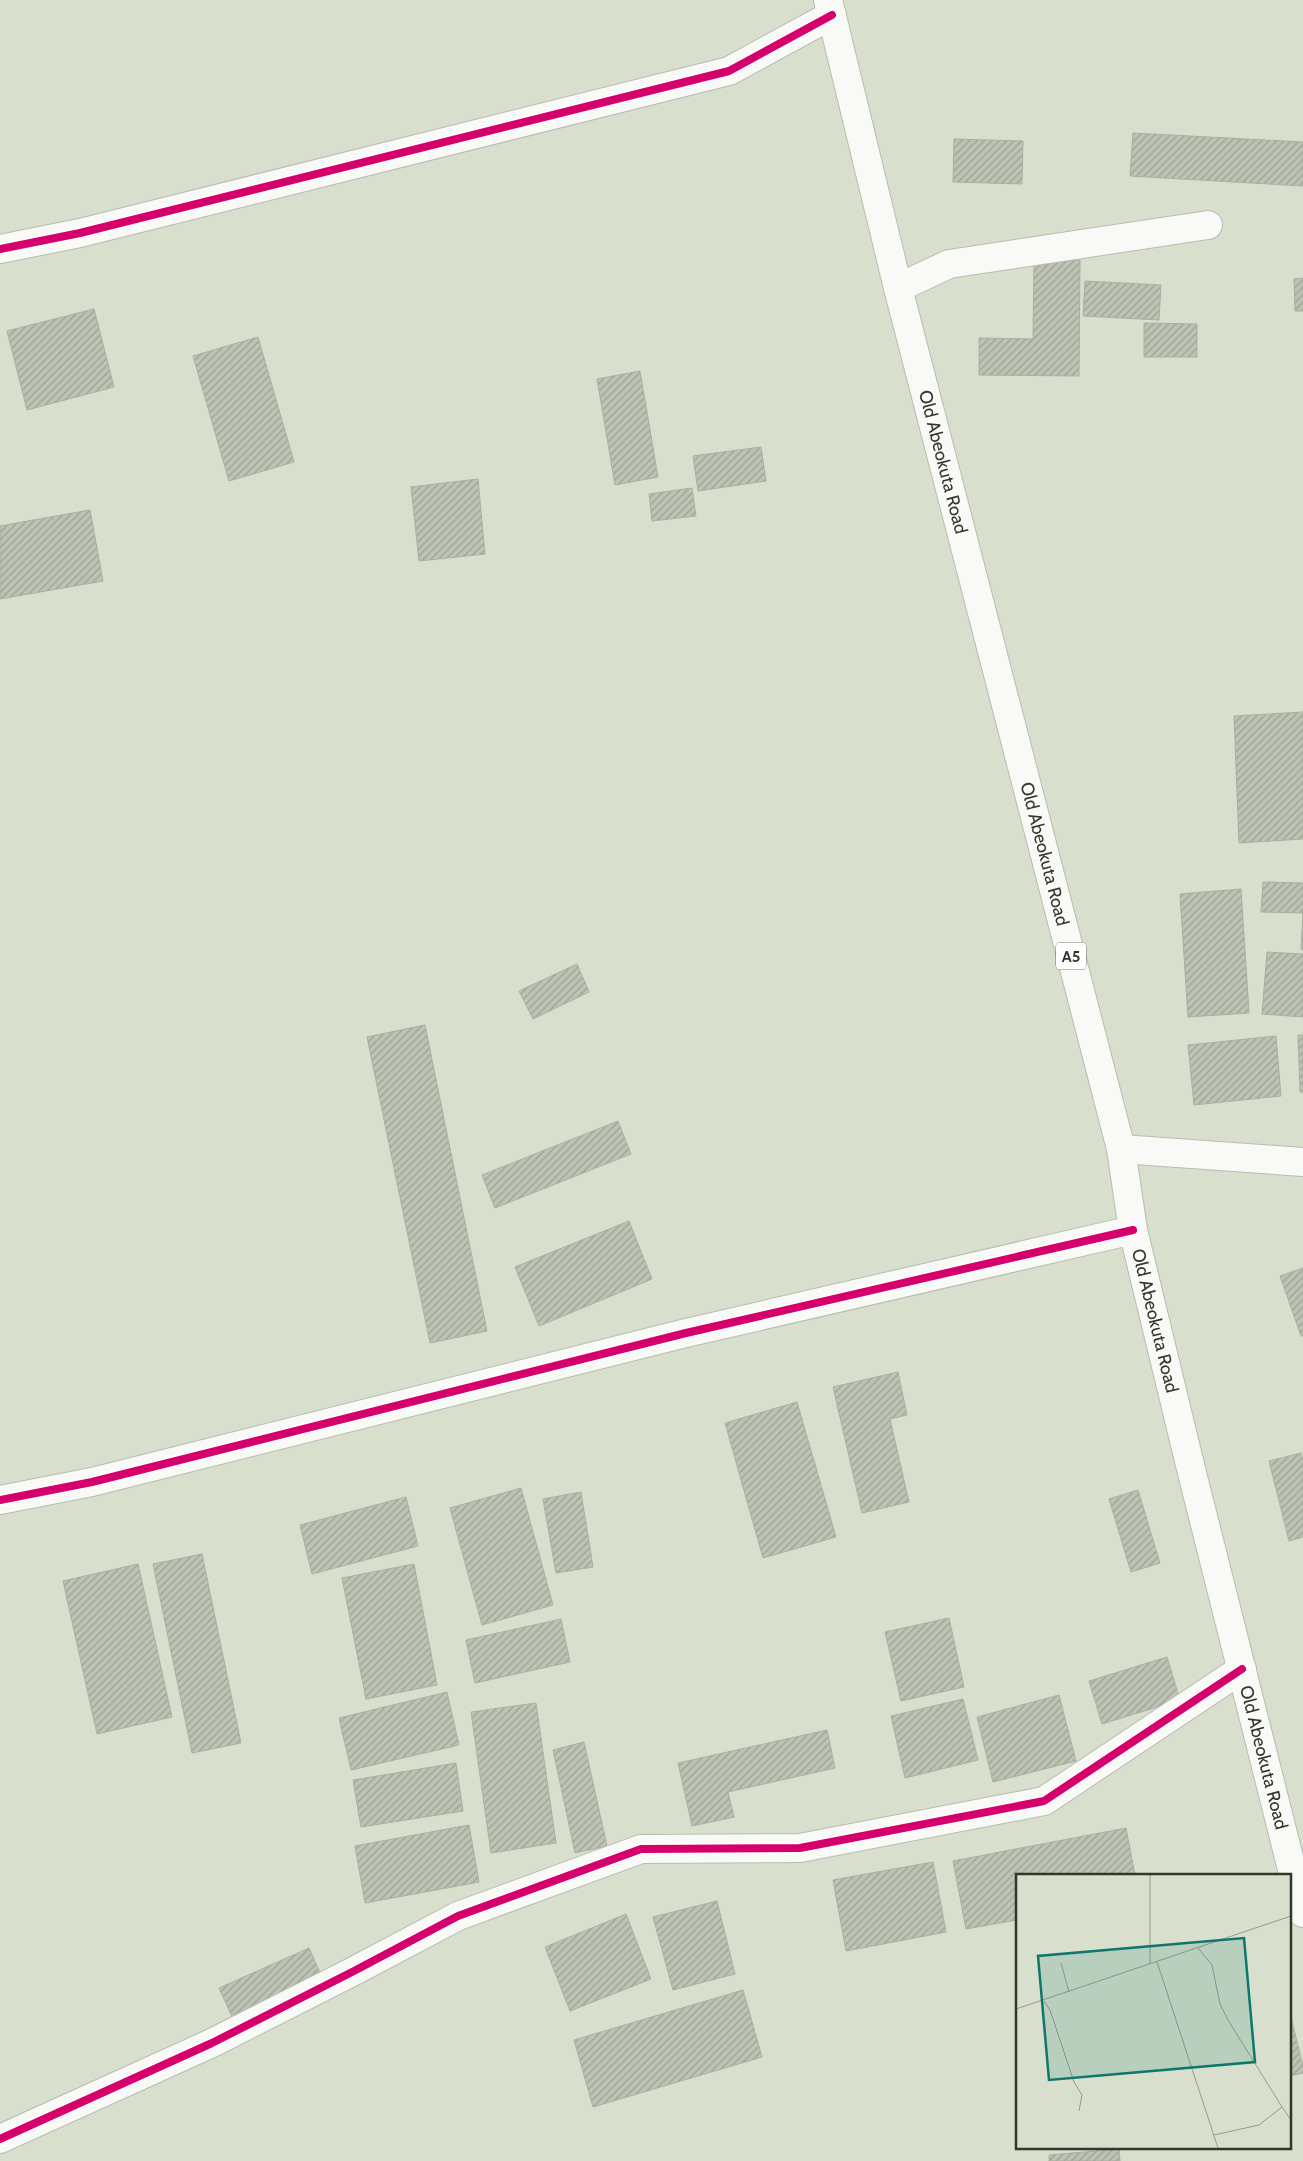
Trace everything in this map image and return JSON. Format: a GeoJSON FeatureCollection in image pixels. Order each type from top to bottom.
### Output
{"type":"FeatureCollection","features":[{"type":"Feature","properties":{"kind":"main road"},"geometry":{"type":"LineString","coordinates":[[0,249],[80,233],[729,71],[830,8]]}},
{"type":"Feature","properties":{"kind":"main road","name":"Old Abeokuta Road"},"geometry":{"type":"LineString","coordinates":[[830,8],[898,288],[1121,1149],[1133,1230],[1303,1914]]}},
{"type":"Feature","properties":{"kind":"main road"},"geometry":{"type":"LineString","coordinates":[[898,288],[949,264],[1208,224]]}},
{"type":"Feature","properties":{"kind":"main road"},"geometry":{"type":"LineString","coordinates":[[1121,1149],[1303,1162]]}},
{"type":"Feature","properties":{"kind":"main road"},"geometry":{"type":"LineString","coordinates":[[0,1500],[92,1482],[686,1333],[1133,1230]]}},
{"type":"Feature","properties":{"kind":"main road"},"geometry":{"type":"LineString","coordinates":[[0,2139],[212,2042],[354,1971],[458,1916],[641,1849],[800,1848],[1044,1801],[1242,1669]]}},
{"type":"Feature","properties":{"kind":"building"},"geometry":{"type":"Polygon","coordinates":[[[1133,133],[1303,142],[1303,186],[1130,176],[1133,133]]]}},
{"type":"Feature","properties":{"kind":"building"},"geometry":{"type":"Polygon","coordinates":[[[954,139],[1023,141],[1022,184],[953,182],[954,139]]]}},
{"type":"Feature","properties":{"kind":"building"},"geometry":{"type":"Polygon","coordinates":[[[1034,260],[1080,260],[1079,376],[979,375],[979,338],[1033,339],[1034,260]]]}},
{"type":"Feature","properties":{"kind":"building"},"geometry":{"type":"Polygon","coordinates":[[[1303,278],[1303,311],[1295,311],[1294,279],[1303,278]]]}},
{"type":"Feature","properties":{"kind":"building"},"geometry":{"type":"Polygon","coordinates":[[[1085,281],[1161,285],[1159,320],[1083,316],[1085,281]]]}},
{"type":"Feature","properties":{"kind":"building"},"geometry":{"type":"Polygon","coordinates":[[[94,309],[114,387],[27,410],[7,331],[94,309]]]}},
{"type":"Feature","properties":{"kind":"building"},"geometry":{"type":"Polygon","coordinates":[[[1144,323],[1197,324],[1197,357],[1144,357],[1144,323]]]}},
{"type":"Feature","properties":{"kind":"building"},"geometry":{"type":"Polygon","coordinates":[[[258,337],[294,462],[229,481],[193,356],[258,337]]]}},
{"type":"Feature","properties":{"kind":"building"},"geometry":{"type":"Polygon","coordinates":[[[640,371],[658,477],[615,485],[597,379],[640,371]]]}},
{"type":"Feature","properties":{"kind":"building"},"geometry":{"type":"Polygon","coordinates":[[[761,447],[766,481],[698,491],[693,456],[761,447]]]}},
{"type":"Feature","properties":{"kind":"building"},"geometry":{"type":"Polygon","coordinates":[[[478,479],[485,554],[419,561],[411,487],[478,479]]]}},
{"type":"Feature","properties":{"kind":"building"},"geometry":{"type":"Polygon","coordinates":[[[692,488],[696,516],[652,521],[649,494],[692,488]]]}},
{"type":"Feature","properties":{"kind":"building"},"geometry":{"type":"Polygon","coordinates":[[[90,510],[103,581],[0,599],[0,526],[90,510]]]}},
{"type":"Feature","properties":{"kind":"building"},"geometry":{"type":"Polygon","coordinates":[[[1303,712],[1303,839],[1239,843],[1234,716],[1303,712]]]}},
{"type":"Feature","properties":{"kind":"building"},"geometry":{"type":"Polygon","coordinates":[[[1263,882],[1303,883],[1303,913],[1261,912],[1263,882]]]}},
{"type":"Feature","properties":{"kind":"building"},"geometry":{"type":"Polygon","coordinates":[[[1241,889],[1249,1013],[1188,1017],[1180,894],[1241,889]]]}},
{"type":"Feature","properties":{"kind":"building"},"geometry":{"type":"Polygon","coordinates":[[[1303,913],[1303,950],[1301,949],[1303,913]]]}},
{"type":"Feature","properties":{"kind":"building"},"geometry":{"type":"Polygon","coordinates":[[[1267,952],[1303,954],[1303,1017],[1262,1014],[1267,952]]]}},
{"type":"Feature","properties":{"kind":"building"},"geometry":{"type":"Polygon","coordinates":[[[577,964],[589,992],[533,1019],[519,991],[577,964]]]}},
{"type":"Feature","properties":{"kind":"building"},"geometry":{"type":"Polygon","coordinates":[[[425,1025],[487,1331],[430,1343],[367,1037],[425,1025]]]}},
{"type":"Feature","properties":{"kind":"building"},"geometry":{"type":"Polygon","coordinates":[[[1298,1035],[1303,1035],[1303,1092],[1300,1092],[1298,1035]]]}},
{"type":"Feature","properties":{"kind":"building"},"geometry":{"type":"Polygon","coordinates":[[[1276,1036],[1281,1096],[1194,1105],[1188,1045],[1276,1036]]]}},
{"type":"Feature","properties":{"kind":"building"},"geometry":{"type":"Polygon","coordinates":[[[618,1121],[631,1154],[495,1208],[482,1175],[618,1121]]]}},
{"type":"Feature","properties":{"kind":"building"},"geometry":{"type":"Polygon","coordinates":[[[629,1221],[652,1279],[539,1326],[515,1267],[629,1221]]]}},
{"type":"Feature","properties":{"kind":"building"},"geometry":{"type":"Polygon","coordinates":[[[1303,1268],[1303,1336],[1301,1336],[1280,1276],[1303,1268]]]}},
{"type":"Feature","properties":{"kind":"building"},"geometry":{"type":"Polygon","coordinates":[[[898,1372],[907,1415],[890,1419],[909,1502],[862,1513],[833,1387],[898,1372]]]}},
{"type":"Feature","properties":{"kind":"building"},"geometry":{"type":"Polygon","coordinates":[[[797,1402],[836,1537],[763,1558],[725,1423],[797,1402]]]}},
{"type":"Feature","properties":{"kind":"building"},"geometry":{"type":"Polygon","coordinates":[[[1301,1453],[1303,1461],[1303,1537],[1289,1541],[1269,1461],[1301,1453]]]}},
{"type":"Feature","properties":{"kind":"building"},"geometry":{"type":"Polygon","coordinates":[[[521,1488],[553,1605],[482,1625],[450,1508],[521,1488]]]}},
{"type":"Feature","properties":{"kind":"building"},"geometry":{"type":"Polygon","coordinates":[[[1138,1490],[1160,1563],[1131,1572],[1109,1499],[1138,1490]]]}},
{"type":"Feature","properties":{"kind":"building"},"geometry":{"type":"Polygon","coordinates":[[[581,1492],[593,1567],[556,1573],[543,1499],[581,1492]]]}},
{"type":"Feature","properties":{"kind":"building"},"geometry":{"type":"Polygon","coordinates":[[[406,1497],[418,1546],[312,1574],[300,1525],[406,1497]]]}},
{"type":"Feature","properties":{"kind":"building"},"geometry":{"type":"Polygon","coordinates":[[[202,1554],[241,1743],[192,1753],[153,1564],[202,1554]]]}},
{"type":"Feature","properties":{"kind":"building"},"geometry":{"type":"Polygon","coordinates":[[[138,1564],[172,1717],[97,1734],[63,1581],[138,1564]]]}},
{"type":"Feature","properties":{"kind":"building"},"geometry":{"type":"Polygon","coordinates":[[[414,1564],[437,1685],[366,1699],[342,1578],[414,1564]]]}},
{"type":"Feature","properties":{"kind":"building"},"geometry":{"type":"Polygon","coordinates":[[[949,1618],[964,1687],[901,1701],[885,1632],[949,1618]]]}},
{"type":"Feature","properties":{"kind":"building"},"geometry":{"type":"Polygon","coordinates":[[[561,1619],[570,1662],[475,1683],[466,1640],[561,1619]]]}},
{"type":"Feature","properties":{"kind":"building"},"geometry":{"type":"Polygon","coordinates":[[[1167,1657],[1180,1700],[1102,1724],[1089,1681],[1167,1657]]]}},
{"type":"Feature","properties":{"kind":"building"},"geometry":{"type":"Polygon","coordinates":[[[447,1692],[459,1745],[351,1770],[339,1718],[447,1692]]]}},
{"type":"Feature","properties":{"kind":"building"},"geometry":{"type":"Polygon","coordinates":[[[1059,1695],[1076,1761],[993,1782],[977,1717],[1059,1695]]]}},
{"type":"Feature","properties":{"kind":"building"},"geometry":{"type":"Polygon","coordinates":[[[963,1699],[978,1760],[905,1778],[891,1716],[963,1699]]]}},
{"type":"Feature","properties":{"kind":"building"},"geometry":{"type":"Polygon","coordinates":[[[536,1703],[556,1843],[491,1853],[471,1712],[536,1703]]]}},
{"type":"Feature","properties":{"kind":"building"},"geometry":{"type":"Polygon","coordinates":[[[827,1730],[835,1768],[728,1792],[734,1817],[692,1826],[678,1763],[827,1730]]]}},
{"type":"Feature","properties":{"kind":"building"},"geometry":{"type":"Polygon","coordinates":[[[584,1742],[607,1846],[575,1853],[553,1750],[584,1742]]]}},
{"type":"Feature","properties":{"kind":"building"},"geometry":{"type":"Polygon","coordinates":[[[456,1763],[463,1811],[361,1827],[353,1780],[456,1763]]]}},
{"type":"Feature","properties":{"kind":"building"},"geometry":{"type":"Polygon","coordinates":[[[469,1825],[479,1882],[365,1903],[355,1846],[469,1825]]]}},
{"type":"Feature","properties":{"kind":"building"},"geometry":{"type":"Polygon","coordinates":[[[1126,1828],[1135,1874],[1016,1874],[1016,1920],[966,1929],[953,1861],[1126,1828]]]}},
{"type":"Feature","properties":{"kind":"building"},"geometry":{"type":"Polygon","coordinates":[[[933,1862],[946,1932],[846,1951],[833,1880],[933,1862]]]}},
{"type":"Feature","properties":{"kind":"building"},"geometry":{"type":"Polygon","coordinates":[[[717,1901],[735,1974],[673,1990],[653,1917],[717,1901]]]}},
{"type":"Feature","properties":{"kind":"building"},"geometry":{"type":"Polygon","coordinates":[[[626,1914],[651,1979],[570,2011],[545,1947],[626,1914]]]}},
{"type":"Feature","properties":{"kind":"building"},"geometry":{"type":"Polygon","coordinates":[[[309,1948],[325,1984],[236,2025],[219,1988],[309,1948]]]}},
{"type":"Feature","properties":{"kind":"building"},"geometry":{"type":"Polygon","coordinates":[[[743,1990],[762,2057],[593,2107],[574,2040],[743,1990]]]}},
{"type":"Feature","properties":{"kind":"building"},"geometry":{"type":"Polygon","coordinates":[[[1290,2013],[1303,2066],[1303,2073],[1290,2076],[1290,2013]]]}},
{"type":"Feature","properties":{"kind":"building"},"geometry":{"type":"Polygon","coordinates":[[[1119,2149],[1120,2161],[1049,2161],[1049,2155],[1119,2149]]]}},
{"type":"Feature","properties":{"kind":"cycle path"},"geometry":{"type":"LineString","coordinates":[[0,249],[80,233],[729,71],[832,15]]}},
{"type":"Feature","properties":{"kind":"cycle path"},"geometry":{"type":"LineString","coordinates":[[0,1500],[92,1482],[686,1333],[1133,1230]]}},
{"type":"Feature","properties":{"kind":"cycle path"},"geometry":{"type":"LineString","coordinates":[[0,2139],[212,2043],[458,1916],[641,1849],[800,1848],[1044,1801],[1242,1669]]}}]}
